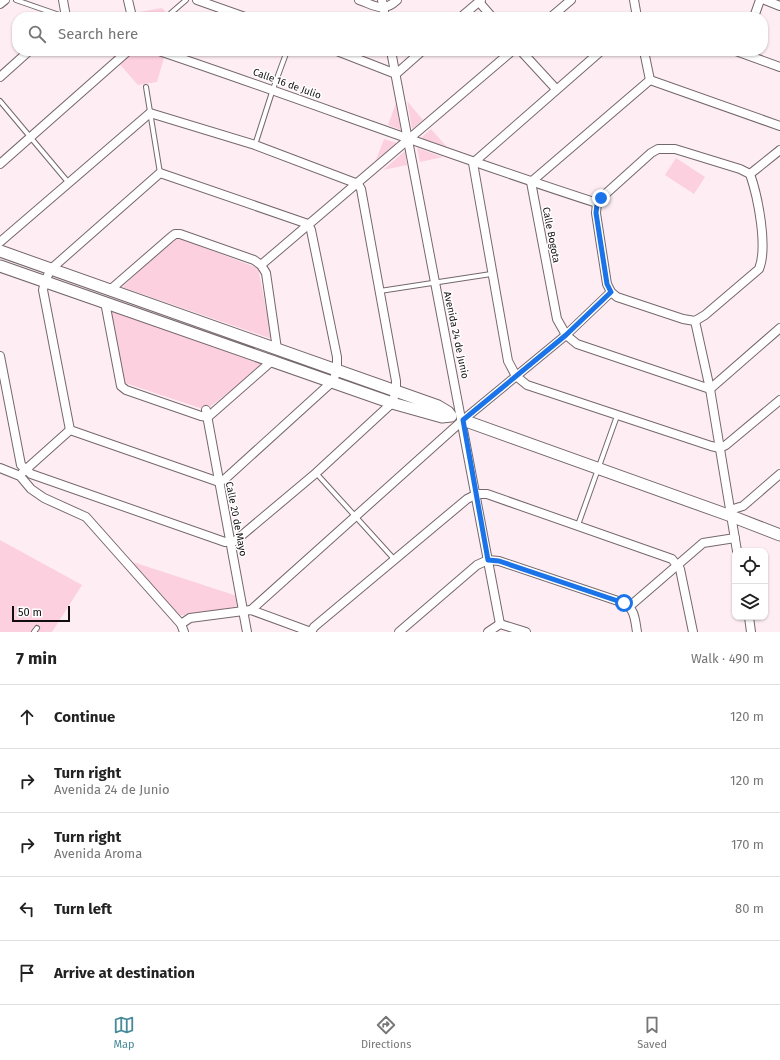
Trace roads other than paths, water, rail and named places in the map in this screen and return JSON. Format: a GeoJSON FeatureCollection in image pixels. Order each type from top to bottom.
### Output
{"type":"FeatureCollection","features":[{"type":"Feature","properties":{"kind":"street"},"geometry":{"type":"LineString","coordinates":[[0,4],[5,0]]}},
{"type":"Feature","properties":{"kind":"street"},"geometry":{"type":"LineString","coordinates":[[63,0],[65,12]]}},
{"type":"Feature","properties":{"kind":"street"},"geometry":{"type":"LineString","coordinates":[[128,0],[131,12]]}},
{"type":"Feature","properties":{"kind":"street"},"geometry":{"type":"LineString","coordinates":[[197,0],[231,12]]}},
{"type":"Feature","properties":{"kind":"street"},"geometry":{"type":"LineString","coordinates":[[359,0],[382,12]]}},
{"type":"Feature","properties":{"kind":"street"},"geometry":{"type":"LineString","coordinates":[[382,0],[384,12]]}},
{"type":"Feature","properties":{"kind":"street"},"geometry":{"type":"LineString","coordinates":[[385,12],[397,0]]}},
{"type":"Feature","properties":{"kind":"street"},"geometry":{"type":"LineString","coordinates":[[557,12],[571,0]]}},
{"type":"Feature","properties":{"kind":"street"},"geometry":{"type":"LineString","coordinates":[[634,0],[636,12]]}},
{"type":"Feature","properties":{"kind":"street"},"geometry":{"type":"LineString","coordinates":[[756,12],[760,0]]}},
{"type":"Feature","properties":{"kind":"street"},"geometry":{"type":"LineString","coordinates":[[765,0],[780,6]]}},
{"type":"Feature","properties":{"kind":"street"},"geometry":{"type":"LineString","coordinates":[[468,12],[480,1],[488,12]]}},
{"type":"Feature","properties":{"kind":"street"},"geometry":{"type":"LineString","coordinates":[[0,77],[23,56]]}},
{"type":"Feature","properties":{"kind":"street"},"geometry":{"type":"LineString","coordinates":[[0,164],[122,56]]}},
{"type":"Feature","properties":{"kind":"street","name":"Calle 16 de Julio"},"geometry":{"type":"LineString","coordinates":[[174,56],[273,89],[473,163],[597,204]]}},
{"type":"Feature","properties":{"kind":"street"},"geometry":{"type":"LineString","coordinates":[[350,56],[396,74],[416,56]]}},
{"type":"Feature","properties":{"kind":"street","name":"Avenida 24 de Junio"},"geometry":{"type":"LineString","coordinates":[[393,56],[435,283],[477,494],[500,624]]}},
{"type":"Feature","properties":{"kind":"street"},"geometry":{"type":"LineString","coordinates":[[262,265],[308,224],[358,184],[408,139],[506,56]]}},
{"type":"Feature","properties":{"kind":"street"},"geometry":{"type":"LineString","coordinates":[[526,56],[556,89]]}},
{"type":"Feature","properties":{"kind":"street"},"geometry":{"type":"LineString","coordinates":[[595,56],[473,163],[491,274],[508,361],[516,376],[527,385],[617,416],[720,448],[737,437],[780,400]]}},
{"type":"Feature","properties":{"kind":"street"},"geometry":{"type":"LineString","coordinates":[[645,56],[650,80]]}},
{"type":"Feature","properties":{"kind":"street"},"geometry":{"type":"LineString","coordinates":[[751,56],[780,67]]}},
{"type":"Feature","properties":{"kind":"street"},"geometry":{"type":"LineString","coordinates":[[650,80],[780,126]]}},
{"type":"Feature","properties":{"kind":"street"},"geometry":{"type":"LineString","coordinates":[[532,182],[650,80]]}},
{"type":"Feature","properties":{"kind":"street"},"geometry":{"type":"LineString","coordinates":[[0,242],[150,113],[255,145],[358,184],[361,189],[380,291],[396,381],[396,392],[392,403],[316,472],[235,541],[224,542],[31,474],[26,470],[21,465],[0,356]]}},
{"type":"Feature","properties":{"kind":"street"},"geometry":{"type":"LineString","coordinates":[[658,149],[675,149],[750,174],[753,183],[762,235],[762,260],[759,269],[705,315],[695,321],[617,297],[611,292],[607,284],[596,213],[597,204],[601,198],[651,152],[658,149]]}},
{"type":"Feature","properties":{"kind":"street"},"geometry":{"type":"LineString","coordinates":[[750,174],[780,150]]}},
{"type":"Feature","properties":{"kind":"street"},"geometry":{"type":"LineString","coordinates":[[160,173],[308,224],[311,230],[336,350],[337,370],[333,381],[225,479],[219,482],[70,430],[43,290],[45,281],[51,269],[160,173]]}},
{"type":"Feature","properties":{"kind":"street","name":"Calle Bogota"},"geometry":{"type":"LineString","coordinates":[[532,182],[557,319],[566,335],[577,344],[710,389]]}},
{"type":"Feature","properties":{"kind":"street"},"geometry":{"type":"LineString","coordinates":[[110,290],[175,234],[180,234],[254,260],[262,265],[266,273],[277,349]]}},
{"type":"Feature","properties":{"kind":"street"},"geometry":{"type":"LineString","coordinates":[[0,251],[438,406],[448,412],[451,416]]}},
{"type":"Feature","properties":{"kind":"street"},"geometry":{"type":"LineString","coordinates":[[0,266],[273,360],[392,403],[442,417],[451,416],[463,420],[731,513],[780,535]]}},
{"type":"Feature","properties":{"kind":"street"},"geometry":{"type":"LineString","coordinates":[[247,610],[463,420],[566,335],[611,292]]}},
{"type":"Feature","properties":{"kind":"street"},"geometry":{"type":"LineString","coordinates":[[105,302],[122,386],[134,392],[207,413],[273,360]]}},
{"type":"Feature","properties":{"kind":"street"},"geometry":{"type":"LineString","coordinates":[[695,321],[710,389],[737,548]]}},
{"type":"Feature","properties":{"kind":"street"},"geometry":{"type":"LineString","coordinates":[[710,389],[780,328]]}},
{"type":"Feature","properties":{"kind":"street","name":"Calle 20 de Mayo"},"geometry":{"type":"LineString","coordinates":[[207,413],[230,542],[247,610],[247,632]]}},
{"type":"Feature","properties":{"kind":"street"},"geometry":{"type":"LineString","coordinates":[[20,476],[70,430]]}},
{"type":"Feature","properties":{"kind":"street"},"geometry":{"type":"LineString","coordinates":[[0,468],[20,476],[31,489],[44,498],[86,517],[183,628],[190,618],[247,610],[311,632],[314,627],[394,559],[468,499],[477,494],[487,494],[672,559],[680,569],[693,632]]}},
{"type":"Feature","properties":{"kind":"street"},"geometry":{"type":"LineString","coordinates":[[731,513],[743,506],[780,474]]}},
{"type":"Feature","properties":{"kind":"street"},"geometry":{"type":"LineString","coordinates":[[630,606],[703,543],[735,538]]}},
{"type":"Feature","properties":{"kind":"street"},"geometry":{"type":"LineString","coordinates":[[399,632],[477,565],[488,560],[499,561],[630,606]]}},
{"type":"Feature","properties":{"kind":"street"},"geometry":{"type":"LineString","coordinates":[[630,606],[637,632]]}},
{"type":"Feature","properties":{"kind":"street"},"geometry":{"type":"LineString","coordinates":[[750,620],[752,632]]}},
{"type":"Feature","properties":{"kind":"street"},"geometry":{"type":"LineString","coordinates":[[488,632],[500,624],[526,632]]}},
{"type":"Feature","properties":{"kind":"lane"},"geometry":{"type":"LineString","coordinates":[[16,0],[51,12]]}},
{"type":"Feature","properties":{"kind":"lane"},"geometry":{"type":"LineString","coordinates":[[172,12],[186,0]]}},
{"type":"Feature","properties":{"kind":"lane"},"geometry":{"type":"LineString","coordinates":[[255,145],[285,56]]}},
{"type":"Feature","properties":{"kind":"lane"},"geometry":{"type":"LineString","coordinates":[[146,87],[160,173]]}},
{"type":"Feature","properties":{"kind":"lane"},"geometry":{"type":"LineString","coordinates":[[0,101],[68,182]]}},
{"type":"Feature","properties":{"kind":"lane"},"geometry":{"type":"LineString","coordinates":[[380,291],[491,274]]}},
{"type":"Feature","properties":{"kind":"lane"},"geometry":{"type":"LineString","coordinates":[[578,525],[617,416]]}},
{"type":"Feature","properties":{"kind":"lane"},"geometry":{"type":"LineString","coordinates":[[316,472],[394,559]]}}]}
